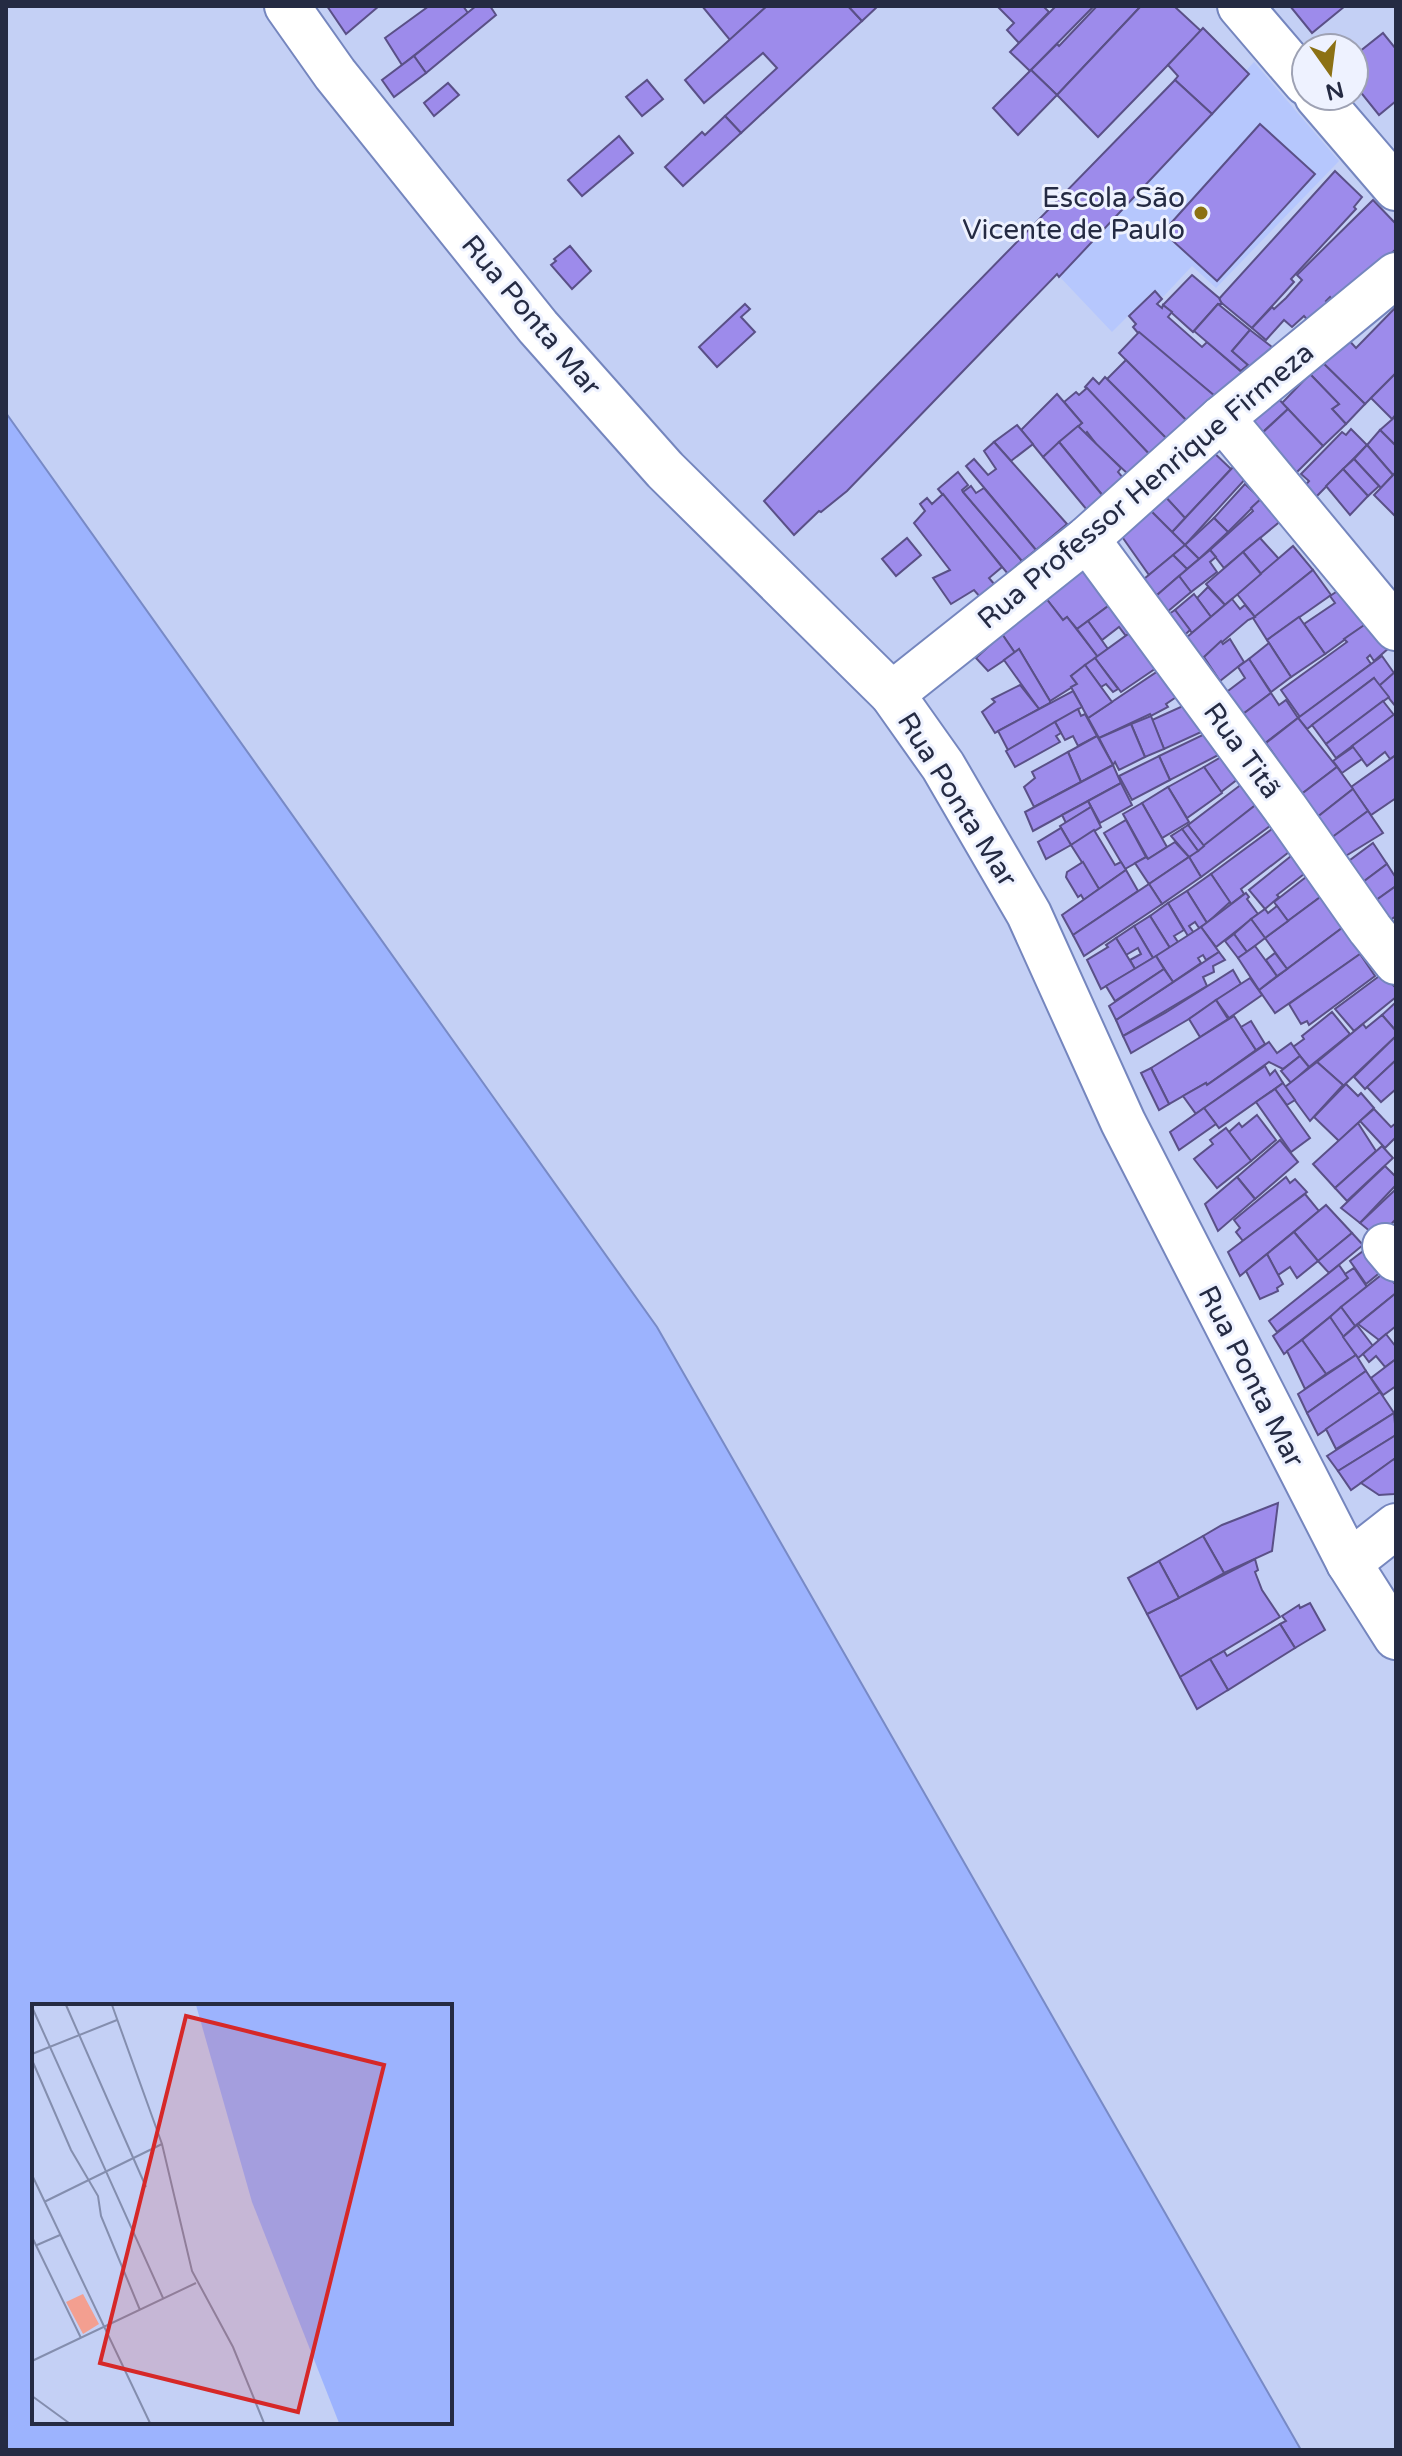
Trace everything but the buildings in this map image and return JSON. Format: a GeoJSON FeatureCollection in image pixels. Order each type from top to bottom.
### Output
{"type":"FeatureCollection","features":[{"type":"Feature","properties":{"kind":"street","name":"Rua Ponta Mar"},"geometry":{"type":"LineString","coordinates":[[287,6],[335,74],[538,327],[665,470],[892,694],[943,766],[1029,914],[1123,1122],[1349,1563],[1396,1637]]}},
{"type":"Feature","properties":{"kind":"street"},"geometry":{"type":"LineString","coordinates":[[1240,6],[1290,64]]}},
{"type":"Feature","properties":{"kind":"street"},"geometry":{"type":"LineString","coordinates":[[1331,112],[1396,188]]}},
{"type":"Feature","properties":{"kind":"street","name":"Rua Professor Henrique Firmeza"},"geometry":{"type":"LineString","coordinates":[[892,694],[1087,539],[1222,418],[1396,275]]}},
{"type":"Feature","properties":{"kind":"street"},"geometry":{"type":"LineString","coordinates":[[1222,418],[1396,628]]}},
{"type":"Feature","properties":{"kind":"street","name":"Rua Titã"},"geometry":{"type":"LineString","coordinates":[[1087,539],[1396,962]]}},
{"type":"Feature","properties":{"kind":"street"},"geometry":{"type":"LineString","coordinates":[[1349,1563],[1396,1526]]}},
{"type":"Feature","properties":{"kind":"shaded area","name":"Escola São Vicente de Paulo"},"geometry":{"type":"Polygon","coordinates":[[[1254,62],[1290,104],[1290,112],[1297,112],[1339,161],[1216,288],[1192,266],[1163,297],[1153,291],[1112,332],[1058,275],[1254,62]]]}},
{"type":"Feature","properties":{"kind":"shaded area"},"geometry":{"type":"Polygon","coordinates":[[[6,413],[657,1327],[1301,2450],[6,2450],[6,413]]]}},
{"type":"Feature","properties":{"kind":"place","name":"Escola São Vicente de Paulo"},"geometry":{"type":"Point","coordinates":[1201,213]}}]}
